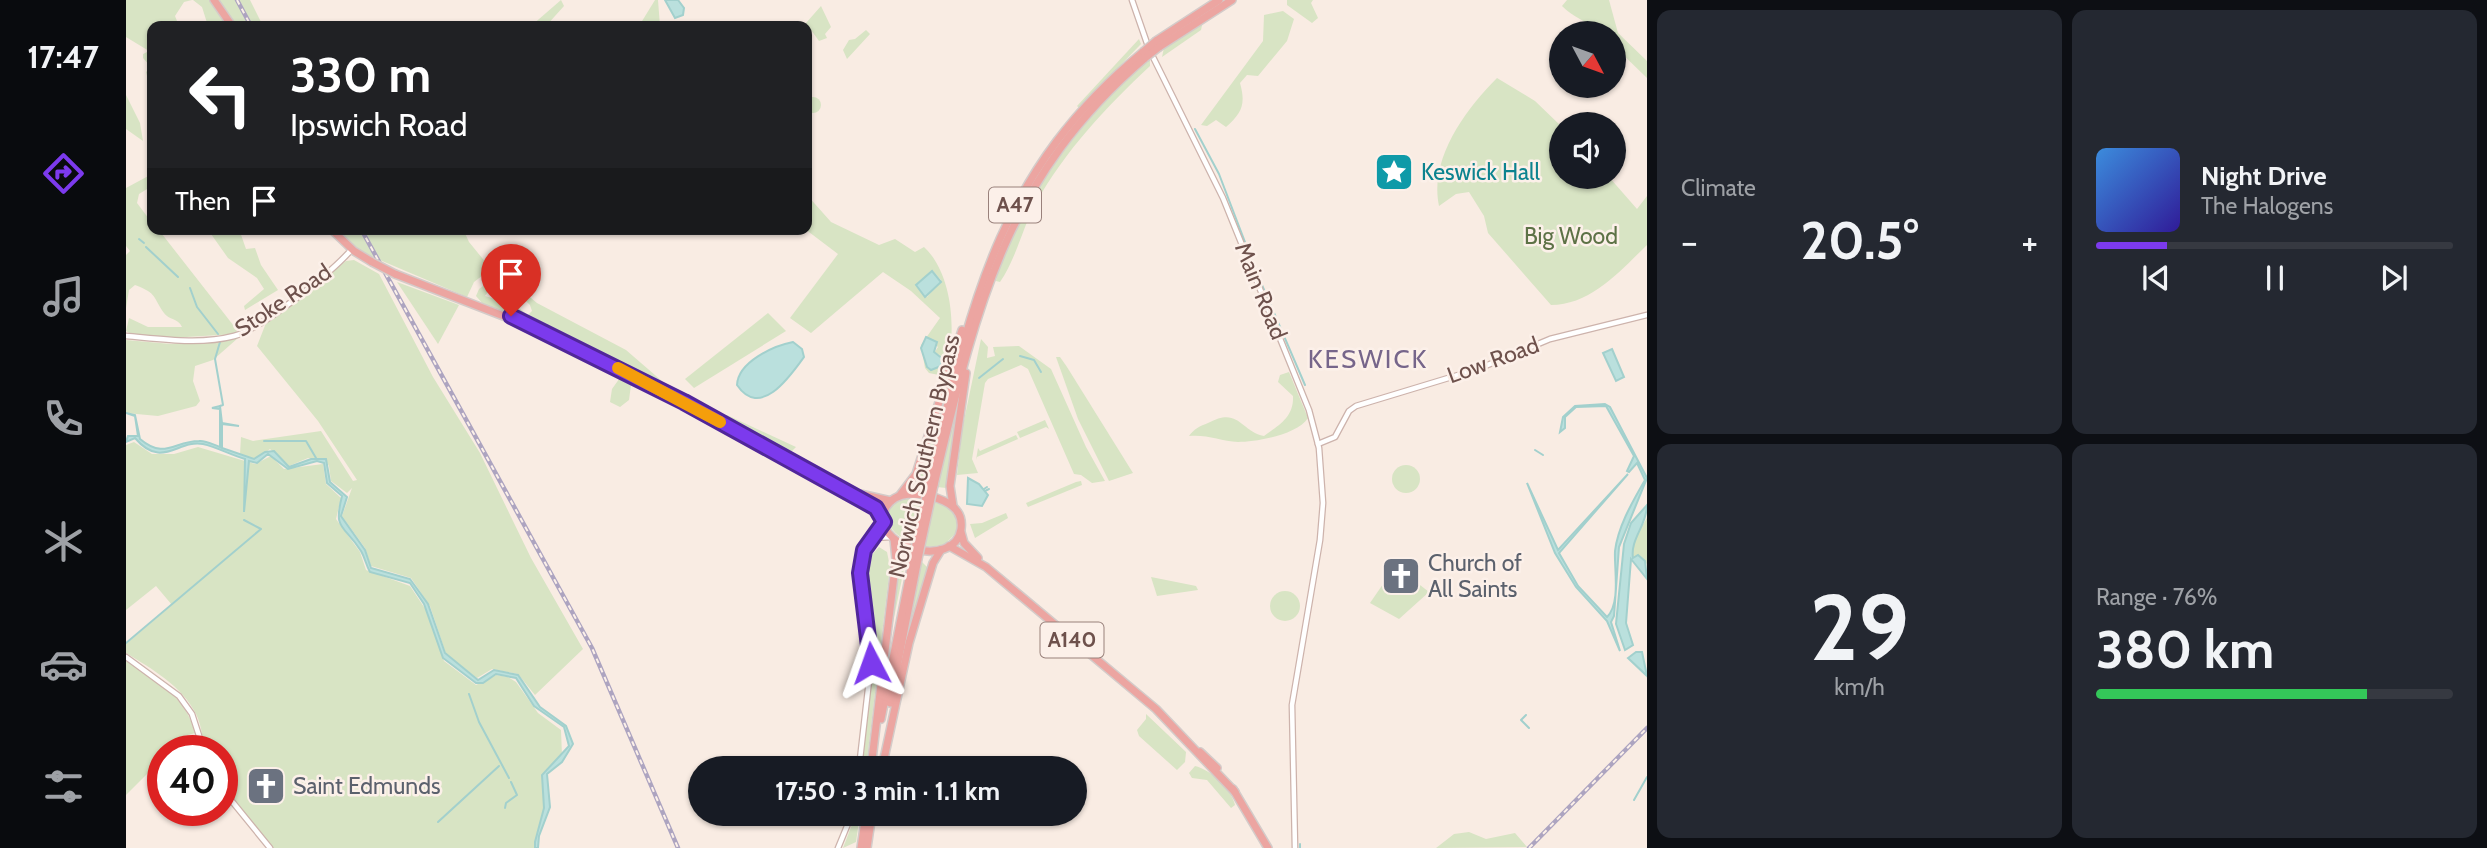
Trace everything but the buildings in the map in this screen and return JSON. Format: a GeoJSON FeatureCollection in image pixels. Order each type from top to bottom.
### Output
{"type":"FeatureCollection","features":[{"type":"Feature","properties":{"kind":"highway"},"geometry":{"type":"LineString","coordinates":[[214,0],[229,21]]}},
{"type":"Feature","properties":{"kind":"highway","name":"Norwich Southern Bypass"},"geometry":{"type":"LineString","coordinates":[[874,756],[915,558],[977,293],[1008,219],[1044,158],[1078,114],[1157,44],[1219,0]]}},
{"type":"Feature","properties":{"kind":"highway","name":"Norwich Southern Bypass"},"geometry":{"type":"LineString","coordinates":[[1157,44],[1232,0]]}},
{"type":"Feature","properties":{"kind":"highway","name":"Norwich Southern Bypass"},"geometry":{"type":"LineString","coordinates":[[932,484],[991,274],[1018,213],[1049,162],[1099,100],[1144,55]]}},
{"type":"Feature","properties":{"kind":"highway","name":"A47"},"geometry":{"type":"LineString","coordinates":[[900,495],[916,474],[977,282],[1008,219]]}},
{"type":"Feature","properties":{"kind":"highway"},"geometry":{"type":"LineString","coordinates":[[337,235],[372,262],[396,274],[560,338],[843,488],[876,508],[893,538],[916,548],[945,548],[961,532],[960,517],[953,506],[929,495],[900,495],[885,509],[884,521]]}},
{"type":"Feature","properties":{"kind":"highway","name":"A47"},"geometry":{"type":"LineString","coordinates":[[953,506],[950,486],[967,364],[991,274]]}},
{"type":"Feature","properties":{"kind":"highway"},"geometry":{"type":"LineString","coordinates":[[843,488],[884,502],[891,501]]}},
{"type":"Feature","properties":{"kind":"highway","name":"A140"},"geometry":{"type":"LineString","coordinates":[[961,532],[964,543],[986,566],[1156,709],[1200,752],[1200,757],[1235,792],[1268,848]]}},
{"type":"Feature","properties":{"kind":"highway","name":"A47"},"geometry":{"type":"LineString","coordinates":[[873,756],[896,559],[893,538]]}},
{"type":"Feature","properties":{"kind":"highway","name":"A47"},"geometry":{"type":"LineString","coordinates":[[884,756],[909,643],[933,563],[945,548]]}},
{"type":"Feature","properties":{"kind":"highway","name":"A140"},"geometry":{"type":"LineString","coordinates":[[945,548],[986,566]]}},
{"type":"Feature","properties":{"kind":"highway","name":"Norwich Southern Bypass"},"geometry":{"type":"LineString","coordinates":[[883,756],[915,558]]}},
{"type":"Feature","properties":{"kind":"highway"},"geometry":{"type":"LineString","coordinates":[[865,846],[868,826]]}},
{"type":"Feature","properties":{"kind":"street","name":"Main Road"},"geometry":{"type":"LineString","coordinates":[[1132,0],[1150,49],[1223,198],[1309,410],[1318,444],[1323,514],[1292,705],[1295,848]]}},
{"type":"Feature","properties":{"kind":"street","name":"Stoke Road"},"geometry":{"type":"LineString","coordinates":[[126,336],[171,340],[216,339],[241,334],[293,299],[352,249]]}},
{"type":"Feature","properties":{"kind":"street","name":"Low Road"},"geometry":{"type":"LineString","coordinates":[[1318,444],[1335,437],[1349,411],[1356,406],[1474,370],[1550,339],[1647,315]]}},
{"type":"Feature","properties":{"kind":"street"},"geometry":{"type":"LineString","coordinates":[[860,756],[871,663],[860,573],[864,550],[884,521]]}},
{"type":"Feature","properties":{"kind":"street"},"geometry":{"type":"LineString","coordinates":[[872,538],[882,535],[893,538]]}},
{"type":"Feature","properties":{"kind":"street"},"geometry":{"type":"LineString","coordinates":[[126,657],[179,696],[192,713],[199,735]]}},
{"type":"Feature","properties":{"kind":"street"},"geometry":{"type":"LineString","coordinates":[[238,809],[270,848]]}},
{"type":"Feature","properties":{"kind":"street"},"geometry":{"type":"LineString","coordinates":[[838,848],[847,826]]}},
{"type":"Feature","properties":{"kind":"green space"},"geometry":{"type":"Polygon","coordinates":[[[126,0],[192,0],[184,2],[175,16],[177,21],[147,21],[147,50],[126,37],[126,0]]]}},
{"type":"Feature","properties":{"kind":"green space"},"geometry":{"type":"Polygon","coordinates":[[[193,0],[212,0],[227,21],[206,21],[202,7],[193,0]]]}},
{"type":"Feature","properties":{"kind":"green space"},"geometry":{"type":"Polygon","coordinates":[[[216,0],[250,0],[260,21],[231,21],[216,0]]]}},
{"type":"Feature","properties":{"kind":"green space"},"geometry":{"type":"Polygon","coordinates":[[[561,0],[564,6],[550,21],[537,21],[561,0]]]}},
{"type":"Feature","properties":{"kind":"green space"},"geometry":{"type":"Polygon","coordinates":[[[655,0],[658,0],[660,21],[642,21],[655,0]]]}},
{"type":"Feature","properties":{"kind":"green space"},"geometry":{"type":"Polygon","coordinates":[[[1287,0],[1313,0],[1311,3],[1318,18],[1312,23],[1287,5],[1287,0]]]}},
{"type":"Feature","properties":{"kind":"green space"},"geometry":{"type":"Polygon","coordinates":[[[1567,0],[1609,0],[1615,21],[1583,21],[1562,6],[1567,0]]]}},
{"type":"Feature","properties":{"kind":"green space"},"geometry":{"type":"Polygon","coordinates":[[[821,6],[831,27],[825,34],[827,38],[819,41],[812,31],[812,21],[808,21],[821,6]]]}},
{"type":"Feature","properties":{"kind":"green space"},"geometry":{"type":"Polygon","coordinates":[[[1283,11],[1294,19],[1287,41],[1258,76],[1247,75],[1240,83],[1243,97],[1236,117],[1226,127],[1216,120],[1207,126],[1201,125],[1263,41],[1264,15],[1283,11]]]}},
{"type":"Feature","properties":{"kind":"green space"},"geometry":{"type":"Polygon","coordinates":[[[1203,21],[1201,30],[1162,57],[1164,48],[1203,21]]]}},
{"type":"Feature","properties":{"kind":"green space"},"geometry":{"type":"Polygon","coordinates":[[[866,30],[870,34],[847,59],[843,50],[849,40],[855,39],[866,30]]]}},
{"type":"Feature","properties":{"kind":"green space"},"geometry":{"type":"Polygon","coordinates":[[[1139,39],[1141,44],[1079,108],[1077,106],[1139,39]]]}},
{"type":"Feature","properties":{"kind":"green space"},"geometry":{"type":"Polygon","coordinates":[[[1626,41],[1647,61],[1647,78],[1626,58],[1626,41]]]}},
{"type":"Feature","properties":{"kind":"green space"},"geometry":{"type":"Polygon","coordinates":[[[1150,59],[1150,66],[1102,114],[1060,165],[1036,203],[1006,273],[1000,282],[996,281],[1008,246],[1031,202],[1060,157],[1093,115],[1150,59]]]}},
{"type":"Feature","properties":{"kind":"green space","name":"Big Wood"},"geometry":{"type":"Polygon","coordinates":[[[1497,78],[1535,101],[1549,114],[1549,189],[1620,189],[1637,209],[1647,196],[1647,245],[1592,293],[1566,303],[1551,305],[1488,233],[1484,216],[1469,192],[1456,194],[1439,206],[1437,188],[1445,153],[1462,120],[1497,78]]]}},
{"type":"Feature","properties":{"kind":"green space"},"geometry":{"type":"Polygon","coordinates":[[[126,95],[140,123],[143,141],[126,129],[126,95]]]}},
{"type":"Feature","properties":{"kind":"green space"},"geometry":{"type":"Polygon","coordinates":[[[812,97],[821,102],[819,111],[812,113],[812,97]]]}},
{"type":"Feature","properties":{"kind":"green space"},"geometry":{"type":"Polygon","coordinates":[[[147,177],[147,189],[139,194],[137,203],[147,216],[147,235],[163,235],[237,330],[236,334],[170,338],[131,334],[126,331],[129,318],[148,327],[182,327],[166,315],[151,293],[135,285],[129,290],[126,308],[126,255],[130,251],[126,246],[126,188],[147,177]]]}},
{"type":"Feature","properties":{"kind":"green space"},"geometry":{"type":"Polygon","coordinates":[[[812,201],[831,222],[879,245],[895,239],[915,252],[924,247],[934,259],[947,288],[952,322],[946,369],[941,370],[939,375],[929,373],[925,368],[921,345],[926,338],[926,365],[931,369],[941,366],[940,355],[934,353],[938,347],[926,337],[940,318],[911,291],[883,272],[811,333],[790,318],[838,254],[812,234],[812,201]],[[933,271],[916,285],[927,297],[941,280],[933,271]]]}},
{"type":"Feature","properties":{"kind":"green space"},"geometry":{"type":"Polygon","coordinates":[[[212,235],[241,235],[246,249],[255,248],[261,265],[278,290],[245,310],[244,306],[264,289],[257,278],[228,258],[212,235]]]}},
{"type":"Feature","properties":{"kind":"green space"},"geometry":{"type":"Polygon","coordinates":[[[343,235],[466,235],[491,269],[474,282],[467,297],[361,252],[343,235]]]}},
{"type":"Feature","properties":{"kind":"green space"},"geometry":{"type":"Polygon","coordinates":[[[354,260],[379,274],[433,377],[480,453],[531,558],[583,649],[535,695],[518,674],[492,669],[477,678],[446,654],[430,606],[411,578],[371,566],[365,548],[342,516],[352,488],[347,493],[331,481],[329,466],[324,458],[308,458],[289,466],[270,449],[256,459],[240,454],[241,437],[253,441],[321,431],[353,481],[357,480],[318,421],[257,346],[266,323],[346,261],[354,260]]]}},
{"type":"Feature","properties":{"kind":"green space"},"geometry":{"type":"Polygon","coordinates":[[[500,272],[537,303],[626,350],[663,382],[660,386],[557,332],[483,304],[476,296],[479,289],[494,278],[496,281],[485,296],[515,305],[528,315],[532,311],[530,305],[499,275],[500,272]]]}},
{"type":"Feature","properties":{"kind":"green space"},"geometry":{"type":"Polygon","coordinates":[[[397,282],[459,305],[438,344],[397,282]]]}},
{"type":"Feature","properties":{"kind":"green space"},"geometry":{"type":"Polygon","coordinates":[[[768,313],[786,331],[694,388],[685,379],[768,313]]]}},
{"type":"Feature","properties":{"kind":"green space"},"geometry":{"type":"Polygon","coordinates":[[[238,338],[213,360],[195,366],[193,381],[200,401],[196,406],[158,416],[126,413],[126,340],[171,344],[238,338]]]}},
{"type":"Feature","properties":{"kind":"green space"},"geometry":{"type":"Polygon","coordinates":[[[981,339],[988,347],[987,358],[995,356],[993,347],[1019,346],[1051,369],[1086,447],[1105,481],[1092,483],[1081,475],[1074,474],[1028,369],[1021,365],[988,379],[985,383],[972,459],[978,473],[957,475],[962,430],[981,339]]]}},
{"type":"Feature","properties":{"kind":"green space"},"geometry":{"type":"Polygon","coordinates":[[[1056,357],[1060,357],[1067,367],[1133,473],[1109,481],[1078,419],[1056,357]]]}},
{"type":"Feature","properties":{"kind":"green space"},"geometry":{"type":"Polygon","coordinates":[[[953,366],[923,484],[916,482],[953,366]]]}},
{"type":"Feature","properties":{"kind":"green space"},"geometry":{"type":"Polygon","coordinates":[[[1289,372],[1308,418],[1303,424],[1286,433],[1246,442],[1189,436],[1200,427],[1226,417],[1239,421],[1264,436],[1284,420],[1291,410],[1293,396],[1278,382],[1280,375],[1289,372]]]}},
{"type":"Feature","properties":{"kind":"green space"},"geometry":{"type":"Polygon","coordinates":[[[622,375],[648,388],[646,391],[631,385],[629,400],[620,407],[610,402],[612,389],[622,375]]]}},
{"type":"Feature","properties":{"kind":"green space"},"geometry":{"type":"Polygon","coordinates":[[[959,389],[946,488],[937,487],[959,389]]]}},
{"type":"Feature","properties":{"kind":"green space"},"geometry":{"type":"Polygon","coordinates":[[[727,415],[796,447],[788,455],[730,424],[724,418],[727,415]]]}},
{"type":"Feature","properties":{"kind":"green space"},"geometry":{"type":"Polygon","coordinates":[[[1045,420],[1049,429],[1046,427],[1020,438],[1017,432],[1045,420]]]}},
{"type":"Feature","properties":{"kind":"green space"},"geometry":{"type":"Polygon","coordinates":[[[1016,435],[1018,439],[977,457],[976,460],[978,448],[980,451],[1016,435]]]}},
{"type":"Feature","properties":{"kind":"green space"},"geometry":{"type":"Polygon","coordinates":[[[134,442],[152,454],[174,454],[198,447],[255,464],[271,456],[284,469],[323,464],[326,484],[341,498],[336,519],[360,552],[366,570],[410,586],[426,610],[444,661],[476,685],[496,675],[508,677],[516,682],[538,713],[561,730],[562,756],[542,775],[544,808],[535,848],[273,848],[238,805],[238,735],[203,735],[196,714],[183,695],[166,679],[126,653],[126,644],[172,605],[156,586],[126,610],[126,445],[134,442]]]}},
{"type":"Feature","properties":{"kind":"green space"},"geometry":{"type":"Polygon","coordinates":[[[1406,465],[1416,469],[1420,479],[1416,489],[1406,493],[1396,489],[1392,479],[1396,469],[1406,465]]]}},
{"type":"Feature","properties":{"kind":"green space"},"geometry":{"type":"Polygon","coordinates":[[[1081,481],[1082,485],[1028,507],[1026,503],[1081,481]]]}},
{"type":"Feature","properties":{"kind":"green space"},"geometry":{"type":"Polygon","coordinates":[[[918,496],[947,505],[957,516],[957,532],[945,544],[914,544],[892,529],[888,519],[890,509],[899,501],[918,496]]]}},
{"type":"Feature","properties":{"kind":"green space"},"geometry":{"type":"Polygon","coordinates":[[[1006,513],[1008,518],[975,538],[970,524],[982,523],[1006,513]]]}},
{"type":"Feature","properties":{"kind":"green space"},"geometry":{"type":"Polygon","coordinates":[[[1647,518],[1647,564],[1638,555],[1633,559],[1631,555],[1635,537],[1647,518]]]}},
{"type":"Feature","properties":{"kind":"green space"},"geometry":{"type":"Polygon","coordinates":[[[879,547],[887,552],[890,567],[867,756],[863,756],[873,663],[863,593],[869,558],[879,547]]]}},
{"type":"Feature","properties":{"kind":"green space"},"geometry":{"type":"Polygon","coordinates":[[[901,558],[906,559],[889,642],[901,558]]]}},
{"type":"Feature","properties":{"kind":"green space"},"geometry":{"type":"Polygon","coordinates":[[[922,562],[928,568],[910,619],[922,562]]]}},
{"type":"Feature","properties":{"kind":"green space"},"geometry":{"type":"Polygon","coordinates":[[[1392,571],[1402,571],[1429,592],[1399,619],[1370,603],[1392,571]]]}},
{"type":"Feature","properties":{"kind":"green space"},"geometry":{"type":"Polygon","coordinates":[[[1151,577],[1196,586],[1198,590],[1157,596],[1151,577]]]}},
{"type":"Feature","properties":{"kind":"green space"},"geometry":{"type":"Polygon","coordinates":[[[1285,591],[1296,595],[1300,606],[1296,617],[1285,621],[1274,617],[1270,606],[1274,595],[1285,591]]]}},
{"type":"Feature","properties":{"kind":"green space"},"geometry":{"type":"Polygon","coordinates":[[[126,661],[169,690],[185,709],[195,733],[147,735],[147,774],[126,795],[126,661]]]}},
{"type":"Feature","properties":{"kind":"green space"},"geometry":{"type":"Polygon","coordinates":[[[1146,714],[1186,752],[1185,762],[1177,770],[1139,736],[1137,730],[1146,719],[1146,714]]]}},
{"type":"Feature","properties":{"kind":"green space"},"geometry":{"type":"Polygon","coordinates":[[[1195,766],[1207,771],[1219,781],[1230,793],[1235,805],[1231,808],[1207,780],[1192,778],[1189,773],[1195,766]]]}},
{"type":"Feature","properties":{"kind":"green space"},"geometry":{"type":"Polygon","coordinates":[[[851,826],[858,826],[856,842],[843,848],[851,826]]]}},
{"type":"Feature","properties":{"kind":"green space"},"geometry":{"type":"Polygon","coordinates":[[[1469,832],[1486,839],[1515,833],[1527,847],[1436,848],[1454,834],[1469,832]]]}},
{"type":"Feature","properties":{"kind":"water"},"geometry":{"type":"Polygon","coordinates":[[[665,0],[678,0],[684,8],[683,15],[675,18],[665,0]]]}},
{"type":"Feature","properties":{"kind":"water"},"geometry":{"type":"Polygon","coordinates":[[[932,271],[941,282],[925,297],[916,285],[932,271]]]}},
{"type":"Feature","properties":{"kind":"water"},"geometry":{"type":"Polygon","coordinates":[[[926,337],[937,342],[934,352],[943,359],[941,366],[931,370],[927,367],[921,348],[926,337]]]}},
{"type":"Feature","properties":{"kind":"water"},"geometry":{"type":"Polygon","coordinates":[[[793,342],[802,349],[804,357],[774,392],[755,398],[737,385],[743,369],[750,362],[767,351],[793,342]]]}},
{"type":"Feature","properties":{"kind":"water"},"geometry":{"type":"Polygon","coordinates":[[[1612,349],[1624,377],[1616,381],[1603,353],[1612,349]]]}},
{"type":"Feature","properties":{"kind":"water"},"geometry":{"type":"Polygon","coordinates":[[[1605,404],[1610,407],[1647,478],[1619,547],[1614,616],[1611,622],[1620,651],[1607,621],[1576,587],[1555,553],[1527,483],[1558,550],[1628,474],[1559,553],[1578,586],[1607,617],[1614,603],[1615,551],[1619,532],[1645,480],[1637,463],[1627,471],[1634,456],[1606,406],[1576,407],[1565,417],[1565,428],[1560,432],[1563,417],[1575,406],[1605,404]]]}},
{"type":"Feature","properties":{"kind":"water"},"geometry":{"type":"Polygon","coordinates":[[[220,406],[222,423],[239,426],[222,424],[222,448],[254,459],[265,452],[274,451],[289,467],[311,459],[326,459],[330,482],[347,497],[341,516],[365,550],[371,568],[410,579],[428,604],[445,653],[478,680],[494,670],[518,675],[540,707],[566,726],[573,744],[562,762],[547,774],[550,807],[539,836],[538,848],[535,848],[535,842],[544,808],[542,775],[569,746],[564,727],[534,706],[516,678],[496,674],[483,683],[476,683],[443,658],[424,604],[410,583],[370,572],[361,551],[340,522],[342,496],[327,483],[324,463],[317,461],[288,469],[268,454],[257,463],[249,461],[244,512],[245,459],[203,444],[186,445],[162,453],[145,447],[135,438],[126,442],[128,436],[138,436],[135,416],[126,413],[135,415],[140,439],[156,448],[170,448],[201,441],[220,447],[220,409],[212,408],[220,406]]]}},
{"type":"Feature","properties":{"kind":"water"},"geometry":{"type":"Polygon","coordinates":[[[968,478],[979,484],[988,495],[982,506],[967,504],[968,478]]]}},
{"type":"Feature","properties":{"kind":"water"},"geometry":{"type":"Polygon","coordinates":[[[1647,505],[1636,538],[1633,558],[1638,555],[1645,561],[1647,579],[1631,559],[1626,623],[1633,645],[1625,650],[1616,624],[1624,544],[1631,523],[1647,505]]]}},
{"type":"Feature","properties":{"kind":"water"},"geometry":{"type":"Polygon","coordinates":[[[1636,652],[1642,652],[1647,676],[1628,658],[1636,652]]]}},
{"type":"Feature","properties":{"kind":"waterway"},"geometry":{"type":"LineString","coordinates":[[1195,129],[1219,174],[1256,271],[1305,385]]}},
{"type":"Feature","properties":{"kind":"waterway"},"geometry":{"type":"LineString","coordinates":[[139,239],[144,243]]}},
{"type":"Feature","properties":{"kind":"waterway"},"geometry":{"type":"LineString","coordinates":[[146,247],[178,277]]}},
{"type":"Feature","properties":{"kind":"waterway"},"geometry":{"type":"LineString","coordinates":[[190,288],[197,307],[218,334]]}},
{"type":"Feature","properties":{"kind":"waterway"},"geometry":{"type":"LineString","coordinates":[[220,342],[215,359],[223,405],[220,406]]}},
{"type":"Feature","properties":{"kind":"waterway"},"geometry":{"type":"LineString","coordinates":[[1020,356],[1034,360],[1041,372]]}},
{"type":"Feature","properties":{"kind":"waterway"},"geometry":{"type":"LineString","coordinates":[[979,378],[1003,359]]}},
{"type":"Feature","properties":{"kind":"waterway"},"geometry":{"type":"LineString","coordinates":[[264,441],[306,441],[316,458]]}},
{"type":"Feature","properties":{"kind":"waterway"},"geometry":{"type":"LineString","coordinates":[[1535,450],[1543,455]]}},
{"type":"Feature","properties":{"kind":"waterway"},"geometry":{"type":"LineString","coordinates":[[985,491],[989,489]]}},
{"type":"Feature","properties":{"kind":"waterway"},"geometry":{"type":"LineString","coordinates":[[126,643],[261,529],[244,520]]}},
{"type":"Feature","properties":{"kind":"waterway"},"geometry":{"type":"LineString","coordinates":[[469,694],[479,722],[509,778]]}},
{"type":"Feature","properties":{"kind":"waterway"},"geometry":{"type":"LineString","coordinates":[[1526,715],[1521,720],[1529,728]]}},
{"type":"Feature","properties":{"kind":"waterway"},"geometry":{"type":"LineString","coordinates":[[438,822],[499,766]]}},
{"type":"Feature","properties":{"kind":"waterway"},"geometry":{"type":"LineString","coordinates":[[1634,800],[1647,777]]}},
{"type":"Feature","properties":{"kind":"waterway"},"geometry":{"type":"LineString","coordinates":[[505,808],[506,803],[517,795],[511,782]]}},
{"type":"Feature","properties":{"kind":"railway"},"geometry":{"type":"LineString","coordinates":[[237,0],[248,21]]}},
{"type":"Feature","properties":{"kind":"railway"},"geometry":{"type":"LineString","coordinates":[[364,235],[592,648],[678,848]]}},
{"type":"Feature","properties":{"kind":"railway"},"geometry":{"type":"LineString","coordinates":[[1529,848],[1647,728]]}},
{"type":"Feature","properties":{"kind":"slow traffic"},"geometry":{"type":"LineString","coordinates":[[618,368],[720,422]]}},
{"type":"Feature","properties":{"kind":"place","name":"Keswick Hall"},"geometry":{"type":"Point","coordinates":[1394,172]}},
{"type":"Feature","properties":{"kind":"place","name":"Church of All Saints"},"geometry":{"type":"Point","coordinates":[1401,576]}},
{"type":"Feature","properties":{"kind":"place","name":"Saint Edmunds"},"geometry":{"type":"Point","coordinates":[266,786]}},
{"type":"Feature","properties":{"kind":"district","name":"KESWICK"},"geometry":{"type":"Point","coordinates":[1368,359]}},
{"type":"Feature","properties":{"kind":"route"},"geometry":{"type":"LineString","coordinates":[[511,316],[560,338],[684,402],[843,488],[880,511],[884,522],[864,550],[860,573],[871,663]]}}]}
